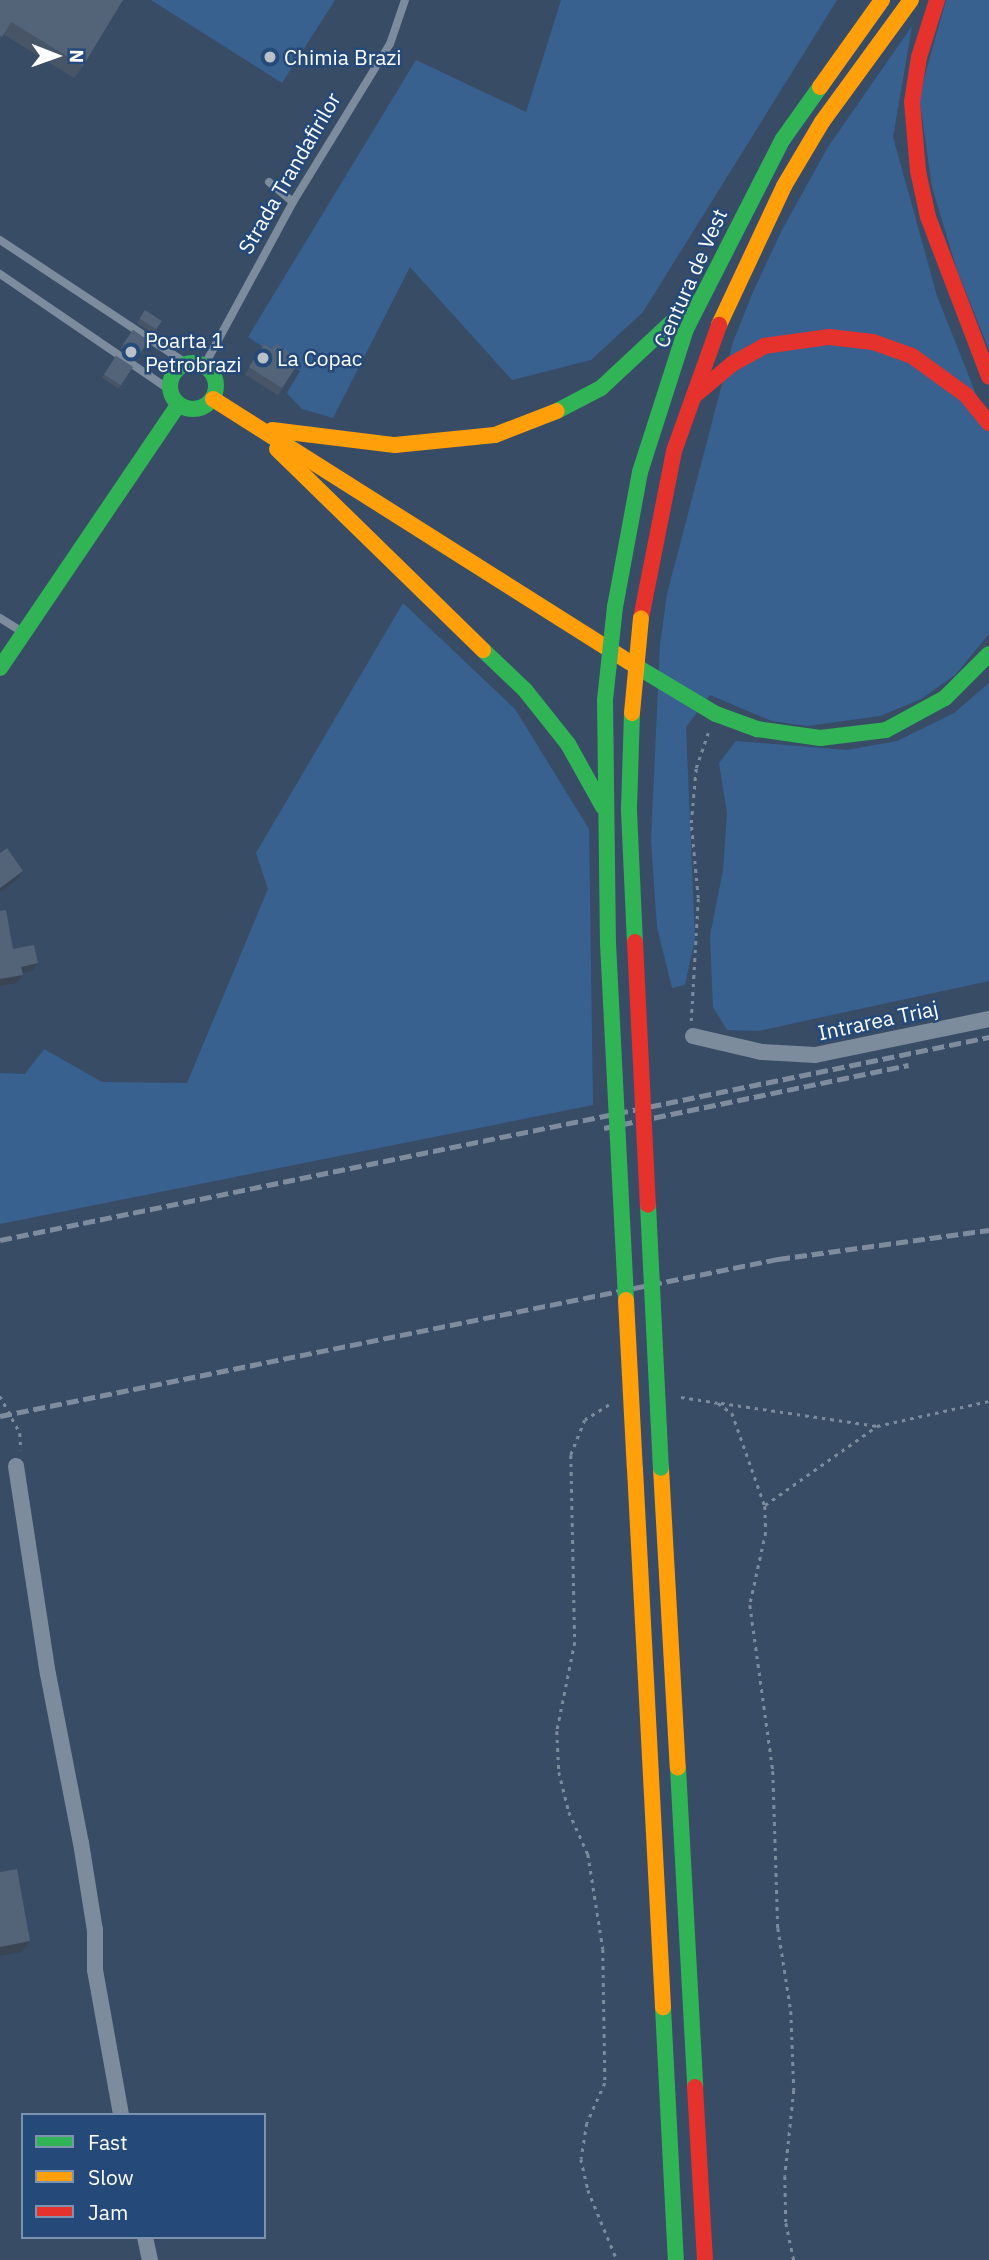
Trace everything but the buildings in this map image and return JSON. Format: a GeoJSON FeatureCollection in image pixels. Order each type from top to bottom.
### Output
{"type":"FeatureCollection","features":[{"type":"Feature","properties":{"kind":"main road","name":"Centura de Vest"},"geometry":{"type":"LineString","coordinates":[[674,2222],[608,943],[603,807],[605,700],[615,607],[640,472],[673,367],[704,290],[783,139],[882,0]]}},
{"type":"Feature","properties":{"kind":"main road","name":"Centura de Vest"},"geometry":{"type":"LineString","coordinates":[[705,2260],[635,942],[629,811],[632,713],[641,618],[664,492],[690,399],[728,299],[778,197],[822,122],[911,0]]}},
{"type":"Feature","properties":{"kind":"main road"},"geometry":{"type":"LineString","coordinates":[[937,0],[919,57],[912,102],[918,171],[929,217],[989,377]]}},
{"type":"Feature","properties":{"kind":"main road"},"geometry":{"type":"LineString","coordinates":[[256,426],[324,439],[395,445],[495,435],[552,414],[601,388],[673,326],[704,290]]}},
{"type":"Feature","properties":{"kind":"main road"},"geometry":{"type":"LineString","coordinates":[[690,399],[732,364],[764,346],[829,337],[873,342],[912,356],[966,395],[989,423]]}},
{"type":"Feature","properties":{"kind":"main road"},"geometry":{"type":"LineString","coordinates":[[187,364],[204,366],[217,384],[213,399],[193,410],[178,405],[170,390],[172,377],[187,364]]}},
{"type":"Feature","properties":{"kind":"main road"},"geometry":{"type":"LineString","coordinates":[[213,399],[716,714],[757,729],[799,737],[867,734],[925,711],[963,682],[989,654]]}},
{"type":"Feature","properties":{"kind":"main road"},"geometry":{"type":"LineString","coordinates":[[0,668],[178,405]]}},
{"type":"Feature","properties":{"kind":"main road"},"geometry":{"type":"LineString","coordinates":[[256,426],[525,690],[568,744],[603,807]]}},
{"type":"Feature","properties":{"kind":"main road"},"geometry":{"type":"LineString","coordinates":[[668,2260],[674,2222]]}},
{"type":"Feature","properties":{"kind":"main road"},"geometry":{"type":"LineString","coordinates":[[674,2222],[676,2260]]}},
{"type":"Feature","properties":{"kind":"street","name":"Intrarea Triaj"},"geometry":{"type":"LineString","coordinates":[[693,1036],[773,1054],[815,1055],[989,1019]]}},
{"type":"Feature","properties":{"kind":"street"},"geometry":{"type":"LineString","coordinates":[[16,1466],[48,1674],[81,1843],[95,1930],[96,1980],[121,2113]]}},
{"type":"Feature","properties":{"kind":"street"},"geometry":{"type":"LineString","coordinates":[[145,2239],[150,2260]]}},
{"type":"Feature","properties":{"kind":"lane","name":"Strada Trandafirilor"},"geometry":{"type":"LineString","coordinates":[[204,366],[292,202],[390,44],[405,0]]}},
{"type":"Feature","properties":{"kind":"lane"},"geometry":{"type":"LineString","coordinates":[[268,181],[292,202]]}},
{"type":"Feature","properties":{"kind":"lane"},"geometry":{"type":"LineString","coordinates":[[1,244],[187,364]]}},
{"type":"Feature","properties":{"kind":"lane"},"geometry":{"type":"LineString","coordinates":[[0,274],[170,390]]}},
{"type":"Feature","properties":{"kind":"lane"},"geometry":{"type":"LineString","coordinates":[[0,618],[23,633]]}},
{"type":"Feature","properties":{"kind":"path"},"geometry":{"type":"LineString","coordinates":[[693,1036],[698,898],[691,823],[696,768],[716,714]]}},
{"type":"Feature","properties":{"kind":"path"},"geometry":{"type":"LineString","coordinates":[[0,1396],[20,1433],[21,1453],[16,1466]]}},
{"type":"Feature","properties":{"kind":"path"},"geometry":{"type":"LineString","coordinates":[[677,1398],[877,1426],[989,1401]]}},
{"type":"Feature","properties":{"kind":"path"},"geometry":{"type":"LineString","coordinates":[[718,1403],[738,1424],[765,1506],[766,1532],[750,1605],[774,1772],[777,1917],[791,2011],[794,2090],[785,2176],[786,2223],[794,2260]]}},
{"type":"Feature","properties":{"kind":"path"},"geometry":{"type":"LineString","coordinates":[[612,1404],[585,1420],[571,1455],[575,1642],[556,1731],[559,1772],[569,1812],[588,1854],[603,1949],[606,2083],[587,2123],[581,2159],[588,2190],[614,2243],[617,2260]]}},
{"type":"Feature","properties":{"kind":"path"},"geometry":{"type":"LineString","coordinates":[[765,1506],[877,1426]]}},
{"type":"Feature","properties":{"kind":"shaded area","name":"Chimia Brazi"},"geometry":{"type":"Polygon","coordinates":[[[151,0],[335,0],[282,83],[151,0]]]}},
{"type":"Feature","properties":{"kind":"shaded area"},"geometry":{"type":"Polygon","coordinates":[[[561,0],[837,0],[643,312],[591,360],[512,380],[410,267],[333,418],[302,409],[287,393],[300,371],[248,337],[416,60],[526,112],[561,0]]]}},
{"type":"Feature","properties":{"kind":"shaded area"},"geometry":{"type":"Polygon","coordinates":[[[946,0],[989,0],[989,350],[957,270],[932,187],[919,96],[946,0]]]}},
{"type":"Feature","properties":{"kind":"shaded area"},"geometry":{"type":"Polygon","coordinates":[[[912,26],[893,137],[937,296],[989,427],[989,634],[955,675],[921,699],[880,716],[807,726],[772,721],[710,695],[686,727],[695,939],[685,985],[672,988],[657,927],[651,841],[660,645],[667,594],[733,342],[753,292],[782,230],[828,147],[912,26]]]}},
{"type":"Feature","properties":{"kind":"shaded area"},"geometry":{"type":"Polygon","coordinates":[[[403,603],[515,709],[589,829],[593,1105],[0,1224],[0,1073],[25,1074],[44,1049],[102,1082],[187,1083],[268,889],[256,853],[403,603]]]}},
{"type":"Feature","properties":{"kind":"shaded area"},"geometry":{"type":"Polygon","coordinates":[[[989,683],[989,981],[758,1031],[727,1030],[713,1007],[710,936],[723,870],[727,813],[719,763],[736,741],[847,750],[897,741],[954,713],[989,683]]]}},
{"type":"Feature","properties":{"kind":"railway"},"geometry":{"type":"LineString","coordinates":[[0,1240],[989,1037]]}},
{"type":"Feature","properties":{"kind":"railway"},"geometry":{"type":"LineString","coordinates":[[604,1128],[909,1065]]}},
{"type":"Feature","properties":{"kind":"railway"},"geometry":{"type":"LineString","coordinates":[[0,1416],[778,1259],[989,1230]]}},
{"type":"Feature","properties":{"kind":"traffic: fast"},"geometry":{"type":"LineString","coordinates":[[615,607],[640,472],[686,329],[783,139],[820,87]]}},
{"type":"Feature","properties":{"kind":"traffic: fast"},"geometry":{"type":"LineString","coordinates":[[557,411],[601,388],[692,303]]}},
{"type":"Feature","properties":{"kind":"traffic: fast"},"geometry":{"type":"LineString","coordinates":[[193,363],[210,369],[216,386],[210,403],[193,409],[176,403],[170,386],[176,369],[193,363]]}},
{"type":"Feature","properties":{"kind":"traffic: fast"},"geometry":{"type":"LineString","coordinates":[[0,668],[178,405]]}},
{"type":"Feature","properties":{"kind":"traffic: fast"},"geometry":{"type":"LineString","coordinates":[[605,700],[615,607]]}},
{"type":"Feature","properties":{"kind":"traffic: fast"},"geometry":{"type":"LineString","coordinates":[[483,650],[525,690],[568,744],[603,807]]}},
{"type":"Feature","properties":{"kind":"traffic: fast"},"geometry":{"type":"LineString","coordinates":[[634,665],[716,714],[757,729],[820,738],[886,730],[945,698],[989,654]]}},
{"type":"Feature","properties":{"kind":"traffic: fast"},"geometry":{"type":"LineString","coordinates":[[605,700],[608,943]]}},
{"type":"Feature","properties":{"kind":"traffic: fast"},"geometry":{"type":"LineString","coordinates":[[632,713],[629,811],[635,942]]}},
{"type":"Feature","properties":{"kind":"traffic: fast"},"geometry":{"type":"LineString","coordinates":[[608,943],[626,1300]]}},
{"type":"Feature","properties":{"kind":"traffic: fast"},"geometry":{"type":"LineString","coordinates":[[648,1205],[661,1468]]}},
{"type":"Feature","properties":{"kind":"traffic: fast"},"geometry":{"type":"LineString","coordinates":[[678,1768],[695,2087]]}},
{"type":"Feature","properties":{"kind":"traffic: fast"},"geometry":{"type":"LineString","coordinates":[[663,2007],[676,2260]]}},
{"type":"Feature","properties":{"kind":"traffic: slow"},"geometry":{"type":"LineString","coordinates":[[820,87],[882,0]]}},
{"type":"Feature","properties":{"kind":"traffic: slow"},"geometry":{"type":"LineString","coordinates":[[719,325],[784,186],[822,122],[911,0]]}},
{"type":"Feature","properties":{"kind":"traffic: slow"},"geometry":{"type":"LineString","coordinates":[[213,399],[634,665]]}},
{"type":"Feature","properties":{"kind":"traffic: slow"},"geometry":{"type":"LineString","coordinates":[[272,430],[395,445],[495,435],[557,411]]}},
{"type":"Feature","properties":{"kind":"traffic: slow"},"geometry":{"type":"LineString","coordinates":[[277,449],[483,650]]}},
{"type":"Feature","properties":{"kind":"traffic: slow"},"geometry":{"type":"LineString","coordinates":[[632,713],[641,618]]}},
{"type":"Feature","properties":{"kind":"traffic: slow"},"geometry":{"type":"LineString","coordinates":[[626,1300],[635,1469]]}},
{"type":"Feature","properties":{"kind":"traffic: slow"},"geometry":{"type":"LineString","coordinates":[[661,1468],[678,1768]]}},
{"type":"Feature","properties":{"kind":"traffic: slow"},"geometry":{"type":"LineString","coordinates":[[635,1469],[663,2007]]}},
{"type":"Feature","properties":{"kind":"traffic: jam"},"geometry":{"type":"LineString","coordinates":[[937,0],[919,57],[912,102],[918,171],[928,217],[989,377]]}},
{"type":"Feature","properties":{"kind":"traffic: jam"},"geometry":{"type":"LineString","coordinates":[[641,618],[674,451],[719,325]]}},
{"type":"Feature","properties":{"kind":"traffic: jam"},"geometry":{"type":"LineString","coordinates":[[693,397],[732,364],[764,346],[829,337],[873,342],[912,356],[966,395],[989,423]]}},
{"type":"Feature","properties":{"kind":"traffic: jam"},"geometry":{"type":"LineString","coordinates":[[635,942],[648,1205]]}},
{"type":"Feature","properties":{"kind":"traffic: jam"},"geometry":{"type":"LineString","coordinates":[[695,2087],[705,2260]]}},
{"type":"Feature","properties":{"kind":"place","name":"Chimia Brazi"},"geometry":{"type":"Point","coordinates":[270,57]}},
{"type":"Feature","properties":{"kind":"place","name":"Poarta 1 Petrobrazi"},"geometry":{"type":"Point","coordinates":[131,352]}},
{"type":"Feature","properties":{"kind":"place","name":"La Copac"},"geometry":{"type":"Point","coordinates":[263,358]}}]}
